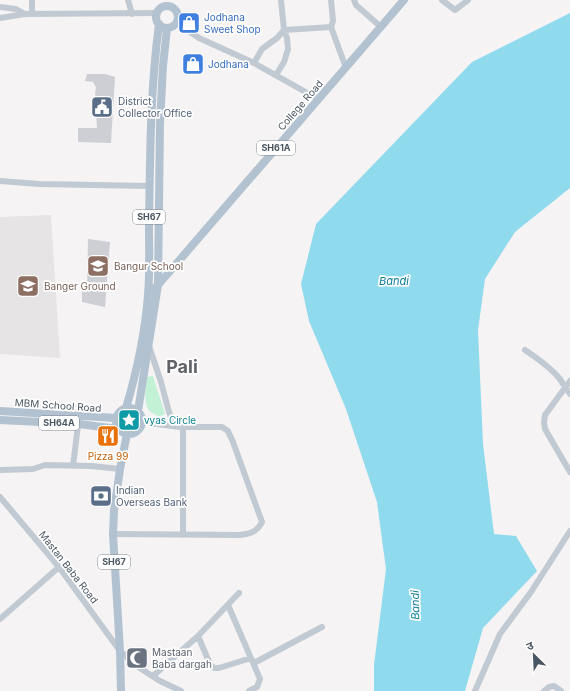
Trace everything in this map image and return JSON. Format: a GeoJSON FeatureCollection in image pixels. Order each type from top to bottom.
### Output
{"type":"FeatureCollection","features":[{"type":"Feature","properties":{"kind":"main road","name":"College Road"},"geometry":{"type":"LineString","coordinates":[[148,295],[404,0]]}},
{"type":"Feature","properties":{"kind":"main road"},"geometry":{"type":"LineString","coordinates":[[156,13],[161,7],[169,3],[178,12],[179,16],[177,23],[171,28],[167,28],[159,24]]}},
{"type":"Feature","properties":{"kind":"main road","name":"SH67"},"geometry":{"type":"LineString","coordinates":[[116,418],[120,411],[126,408],[135,378],[142,343],[148,295],[154,75],[159,24],[156,13]]}},
{"type":"Feature","properties":{"kind":"main road","name":"SH67"},"geometry":{"type":"LineString","coordinates":[[142,422],[142,418],[138,411],[158,285],[160,123],[167,28]]}},
{"type":"Feature","properties":{"kind":"main road"},"geometry":{"type":"LineString","coordinates":[[126,408],[134,408],[138,411]]}},
{"type":"Feature","properties":{"kind":"main road","name":"MBM School Road"},"geometry":{"type":"LineString","coordinates":[[0,411],[79,420],[118,429]]}},
{"type":"Feature","properties":{"kind":"main road"},"geometry":{"type":"LineString","coordinates":[[116,418],[118,429],[127,434],[134,434],[137,432],[142,422]]}},
{"type":"Feature","properties":{"kind":"main road","name":"MBM School Road"},"geometry":{"type":"LineString","coordinates":[[0,420],[79,420],[116,418]]}},
{"type":"Feature","properties":{"kind":"main road","name":"SH67"},"geometry":{"type":"LineString","coordinates":[[122,691],[113,534],[114,511],[127,434]]}},
{"type":"Feature","properties":{"kind":"street"},"geometry":{"type":"LineString","coordinates":[[32,0],[32,14]]}},
{"type":"Feature","properties":{"kind":"street"},"geometry":{"type":"LineString","coordinates":[[128,0],[132,14]]}},
{"type":"Feature","properties":{"kind":"street"},"geometry":{"type":"LineString","coordinates":[[276,75],[287,55],[287,38],[284,30],[281,0]]}},
{"type":"Feature","properties":{"kind":"street"},"geometry":{"type":"LineString","coordinates":[[330,0],[333,21],[331,27],[346,68]]}},
{"type":"Feature","properties":{"kind":"street"},"geometry":{"type":"LineString","coordinates":[[354,0],[356,5],[381,27]]}},
{"type":"Feature","properties":{"kind":"street"},"geometry":{"type":"LineString","coordinates":[[442,0],[455,10],[468,0]]}},
{"type":"Feature","properties":{"kind":"street"},"geometry":{"type":"LineString","coordinates":[[0,7],[16,9],[25,14]]}},
{"type":"Feature","properties":{"kind":"street"},"geometry":{"type":"LineString","coordinates":[[0,18],[25,14],[156,13]]}},
{"type":"Feature","properties":{"kind":"street"},"geometry":{"type":"LineString","coordinates":[[177,23],[199,38],[254,63],[318,99]]}},
{"type":"Feature","properties":{"kind":"street"},"geometry":{"type":"LineString","coordinates":[[254,63],[262,49],[277,38],[284,30],[331,27]]}},
{"type":"Feature","properties":{"kind":"street"},"geometry":{"type":"LineString","coordinates":[[0,181],[39,184],[150,186]]}},
{"type":"Feature","properties":{"kind":"street"},"geometry":{"type":"LineString","coordinates":[[149,346],[172,420],[182,427]]}},
{"type":"Feature","properties":{"kind":"street"},"geometry":{"type":"LineString","coordinates":[[525,350],[553,372],[560,379],[570,394]]}},
{"type":"Feature","properties":{"kind":"street"},"geometry":{"type":"LineString","coordinates":[[570,381],[545,415],[544,425],[570,472]]}},
{"type":"Feature","properties":{"kind":"street"},"geometry":{"type":"LineString","coordinates":[[73,466],[79,420]]}},
{"type":"Feature","properties":{"kind":"street"},"geometry":{"type":"LineString","coordinates":[[113,534],[239,535],[247,534],[259,528],[262,522],[234,442],[228,431],[222,427],[216,426],[182,427],[142,422]]}},
{"type":"Feature","properties":{"kind":"street"},"geometry":{"type":"LineString","coordinates":[[182,427],[184,535]]}},
{"type":"Feature","properties":{"kind":"street"},"geometry":{"type":"LineString","coordinates":[[0,470],[33,469],[45,465],[120,469]]}},
{"type":"Feature","properties":{"kind":"street","name":"Mastan Baba Road"},"geometry":{"type":"LineString","coordinates":[[0,497],[59,567],[120,651],[137,666],[181,691]]}},
{"type":"Feature","properties":{"kind":"street"},"geometry":{"type":"LineString","coordinates":[[475,691],[500,634],[531,592],[570,531]]}},
{"type":"Feature","properties":{"kind":"street"},"geometry":{"type":"LineString","coordinates":[[0,619],[59,567]]}},
{"type":"Feature","properties":{"kind":"street"},"geometry":{"type":"LineString","coordinates":[[153,676],[198,636],[239,593]]}},
{"type":"Feature","properties":{"kind":"street"},"geometry":{"type":"LineString","coordinates":[[228,605],[259,675],[260,682],[257,687],[249,691]]}},
{"type":"Feature","properties":{"kind":"street"},"geometry":{"type":"LineString","coordinates":[[198,636],[210,664],[214,668],[219,668],[252,661],[322,626]]}},
{"type":"Feature","properties":{"kind":"street"},"geometry":{"type":"LineString","coordinates":[[544,691],[549,687],[554,686],[561,691]]}},
{"type":"Feature","properties":{"kind":"shaded area","name":"Banger Ground"},"geometry":{"type":"Polygon","coordinates":[[[51,215],[60,358],[0,354],[0,217],[51,215]]]}},
{"type":"Feature","properties":{"kind":"green space"},"geometry":{"type":"Polygon","coordinates":[[[153,376],[165,414],[160,416],[157,416],[151,412],[146,404],[145,393],[147,377],[153,376]]]}},
{"type":"Feature","properties":{"kind":"green space"},"geometry":{"type":"Polygon","coordinates":[[[129,412],[136,417],[137,420],[132,427],[129,428],[122,423],[121,420],[126,413],[129,412]]]}},
{"type":"Feature","properties":{"kind":"water","name":"Bandi"},"geometry":{"type":"Polygon","coordinates":[[[570,13],[570,188],[515,232],[485,279],[478,330],[483,444],[494,534],[516,536],[537,571],[483,628],[465,691],[374,691],[374,665],[386,569],[377,502],[346,409],[309,321],[301,284],[316,224],[472,62],[570,13]]]}},
{"type":"Feature","properties":{"kind":"building","name":"District Collector Office"},"geometry":{"type":"Polygon","coordinates":[[[87,74],[105,74],[115,77],[111,143],[78,142],[78,128],[97,128],[96,112],[91,112],[92,101],[97,102],[95,94],[96,87],[93,82],[85,81],[87,74]]]}},
{"type":"Feature","properties":{"kind":"building","name":"Bangur School"},"geometry":{"type":"Polygon","coordinates":[[[88,239],[110,242],[105,307],[82,302],[82,291],[87,292],[88,239]]]}},
{"type":"Feature","properties":{"kind":"place","name":"Jodhana Sweet Shop"},"geometry":{"type":"Point","coordinates":[189,23]}},
{"type":"Feature","properties":{"kind":"place","name":"Jodhana"},"geometry":{"type":"Point","coordinates":[193,64]}},
{"type":"Feature","properties":{"kind":"place","name":"District Collector Office"},"geometry":{"type":"Point","coordinates":[102,107]}},
{"type":"Feature","properties":{"kind":"place","name":"Bangur School"},"geometry":{"type":"Point","coordinates":[98,266]}},
{"type":"Feature","properties":{"kind":"place","name":"Banger Ground"},"geometry":{"type":"Point","coordinates":[28,286]}},
{"type":"Feature","properties":{"kind":"place","name":"vyas Circle"},"geometry":{"type":"Point","coordinates":[129,420]}},
{"type":"Feature","properties":{"kind":"place","name":"Pizza 99"},"geometry":{"type":"Point","coordinates":[108,436]}},
{"type":"Feature","properties":{"kind":"place","name":"Indian Overseas Bank"},"geometry":{"type":"Point","coordinates":[101,496]}},
{"type":"Feature","properties":{"kind":"place","name":"Mastaan Baba dargah"},"geometry":{"type":"Point","coordinates":[137,658]}},
{"type":"Feature","properties":{"kind":"district","name":"Pali"},"geometry":{"type":"Point","coordinates":[182,367]}}]}
